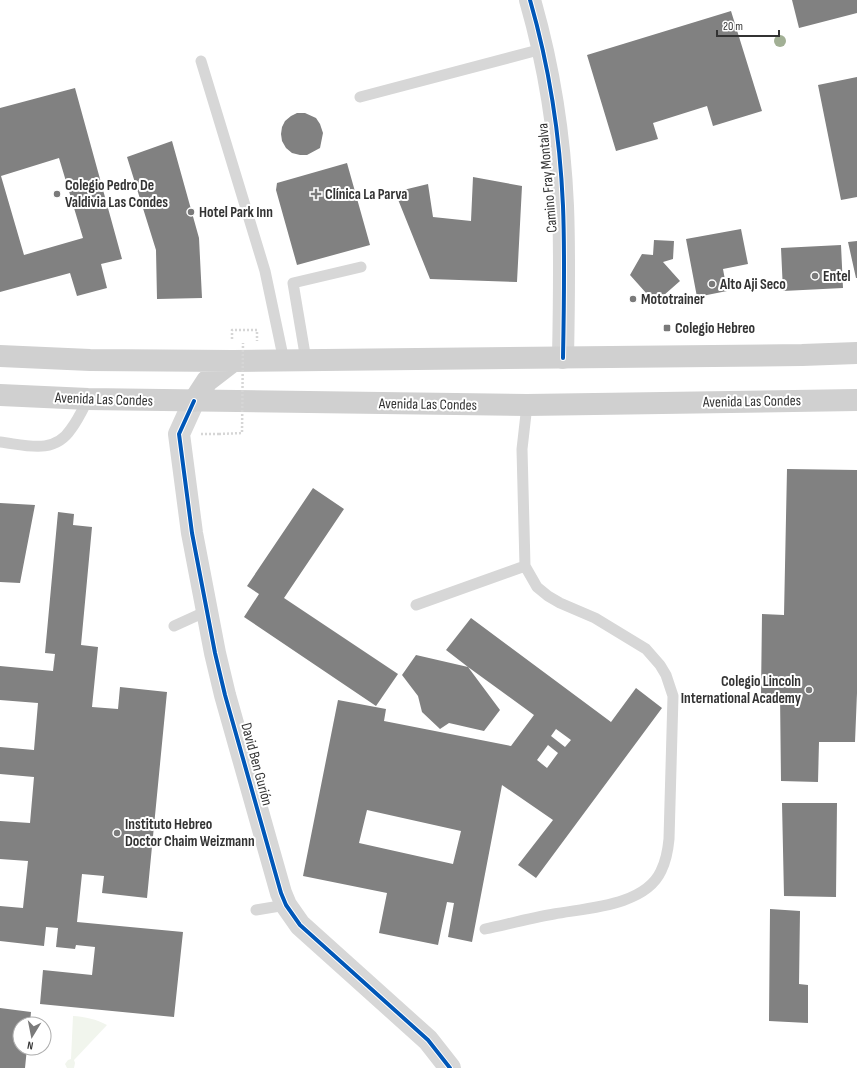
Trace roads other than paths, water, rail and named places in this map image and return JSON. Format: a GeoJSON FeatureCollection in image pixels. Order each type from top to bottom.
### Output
{"type":"FeatureCollection","features":[{"type":"Feature","properties":{"kind":"main road"},"geometry":{"type":"LineString","coordinates":[[0,356],[90,360],[284,361],[563,358],[854,350]]}},
{"type":"Feature","properties":{"kind":"main road"},"geometry":{"type":"LineString","coordinates":[[194,401],[207,381],[233,361]]}},
{"type":"Feature","properties":{"kind":"main road","name":"Avenida Las Condes"},"geometry":{"type":"LineString","coordinates":[[0,395],[88,399],[527,405],[857,400]]}},
{"type":"Feature","properties":{"kind":"street","name":"Camino Fray Montalva"},"geometry":{"type":"LineString","coordinates":[[530,0],[542,49],[553,109],[559,154],[563,206],[563,358]]}},
{"type":"Feature","properties":{"kind":"street","name":"David Ben Gurión"},"geometry":{"type":"LineString","coordinates":[[194,401],[179,434],[192,533],[215,653],[225,695],[277,882],[286,905],[300,925],[428,1040],[450,1068]]}},
{"type":"Feature","properties":{"kind":"lane"},"geometry":{"type":"LineString","coordinates":[[360,97],[542,49]]}},
{"type":"Feature","properties":{"kind":"lane"},"geometry":{"type":"LineString","coordinates":[[202,61],[266,271],[284,361]]}},
{"type":"Feature","properties":{"kind":"lane"},"geometry":{"type":"LineString","coordinates":[[306,360],[293,283],[361,267]]}},
{"type":"Feature","properties":{"kind":"lane"},"geometry":{"type":"LineString","coordinates":[[0,442],[45,447],[54,444],[62,440],[72,429],[88,399]]}},
{"type":"Feature","properties":{"kind":"lane"},"geometry":{"type":"LineString","coordinates":[[485,929],[554,914],[602,906],[637,894],[648,887],[661,873],[667,856],[673,696],[666,675],[660,665],[646,649],[595,618],[560,603],[548,596],[537,587],[525,566],[522,449],[527,405]]}},
{"type":"Feature","properties":{"kind":"lane"},"geometry":{"type":"LineString","coordinates":[[416,605],[525,566]]}},
{"type":"Feature","properties":{"kind":"lane"},"geometry":{"type":"LineString","coordinates":[[174,626],[207,611]]}},
{"type":"Feature","properties":{"kind":"lane"},"geometry":{"type":"LineString","coordinates":[[256,910],[286,905]]}},
{"type":"Feature","properties":{"kind":"place","name":"Colegio Pedro De Valdivia Las Condes"},"geometry":{"type":"Point","coordinates":[57,194]}},
{"type":"Feature","properties":{"kind":"place","name":"Clínica La Parva"},"geometry":{"type":"Point","coordinates":[316,194]}},
{"type":"Feature","properties":{"kind":"place","name":"Hotel Park Inn"},"geometry":{"type":"Point","coordinates":[191,212]}},
{"type":"Feature","properties":{"kind":"place","name":"Entel"},"geometry":{"type":"Point","coordinates":[815,276]}},
{"type":"Feature","properties":{"kind":"place","name":"Alto Aji Seco"},"geometry":{"type":"Point","coordinates":[712,284]}},
{"type":"Feature","properties":{"kind":"place","name":"Mototrainer"},"geometry":{"type":"Point","coordinates":[633,299]}},
{"type":"Feature","properties":{"kind":"place","name":"Colegio Hebreo"},"geometry":{"type":"Point","coordinates":[667,328]}},
{"type":"Feature","properties":{"kind":"place","name":"Colegio Lincoln International Academy"},"geometry":{"type":"Point","coordinates":[809,690]}},
{"type":"Feature","properties":{"kind":"place","name":"Instituto Hebreo Doctor Chaim Weizmann"},"geometry":{"type":"Point","coordinates":[117,833]}}]}
